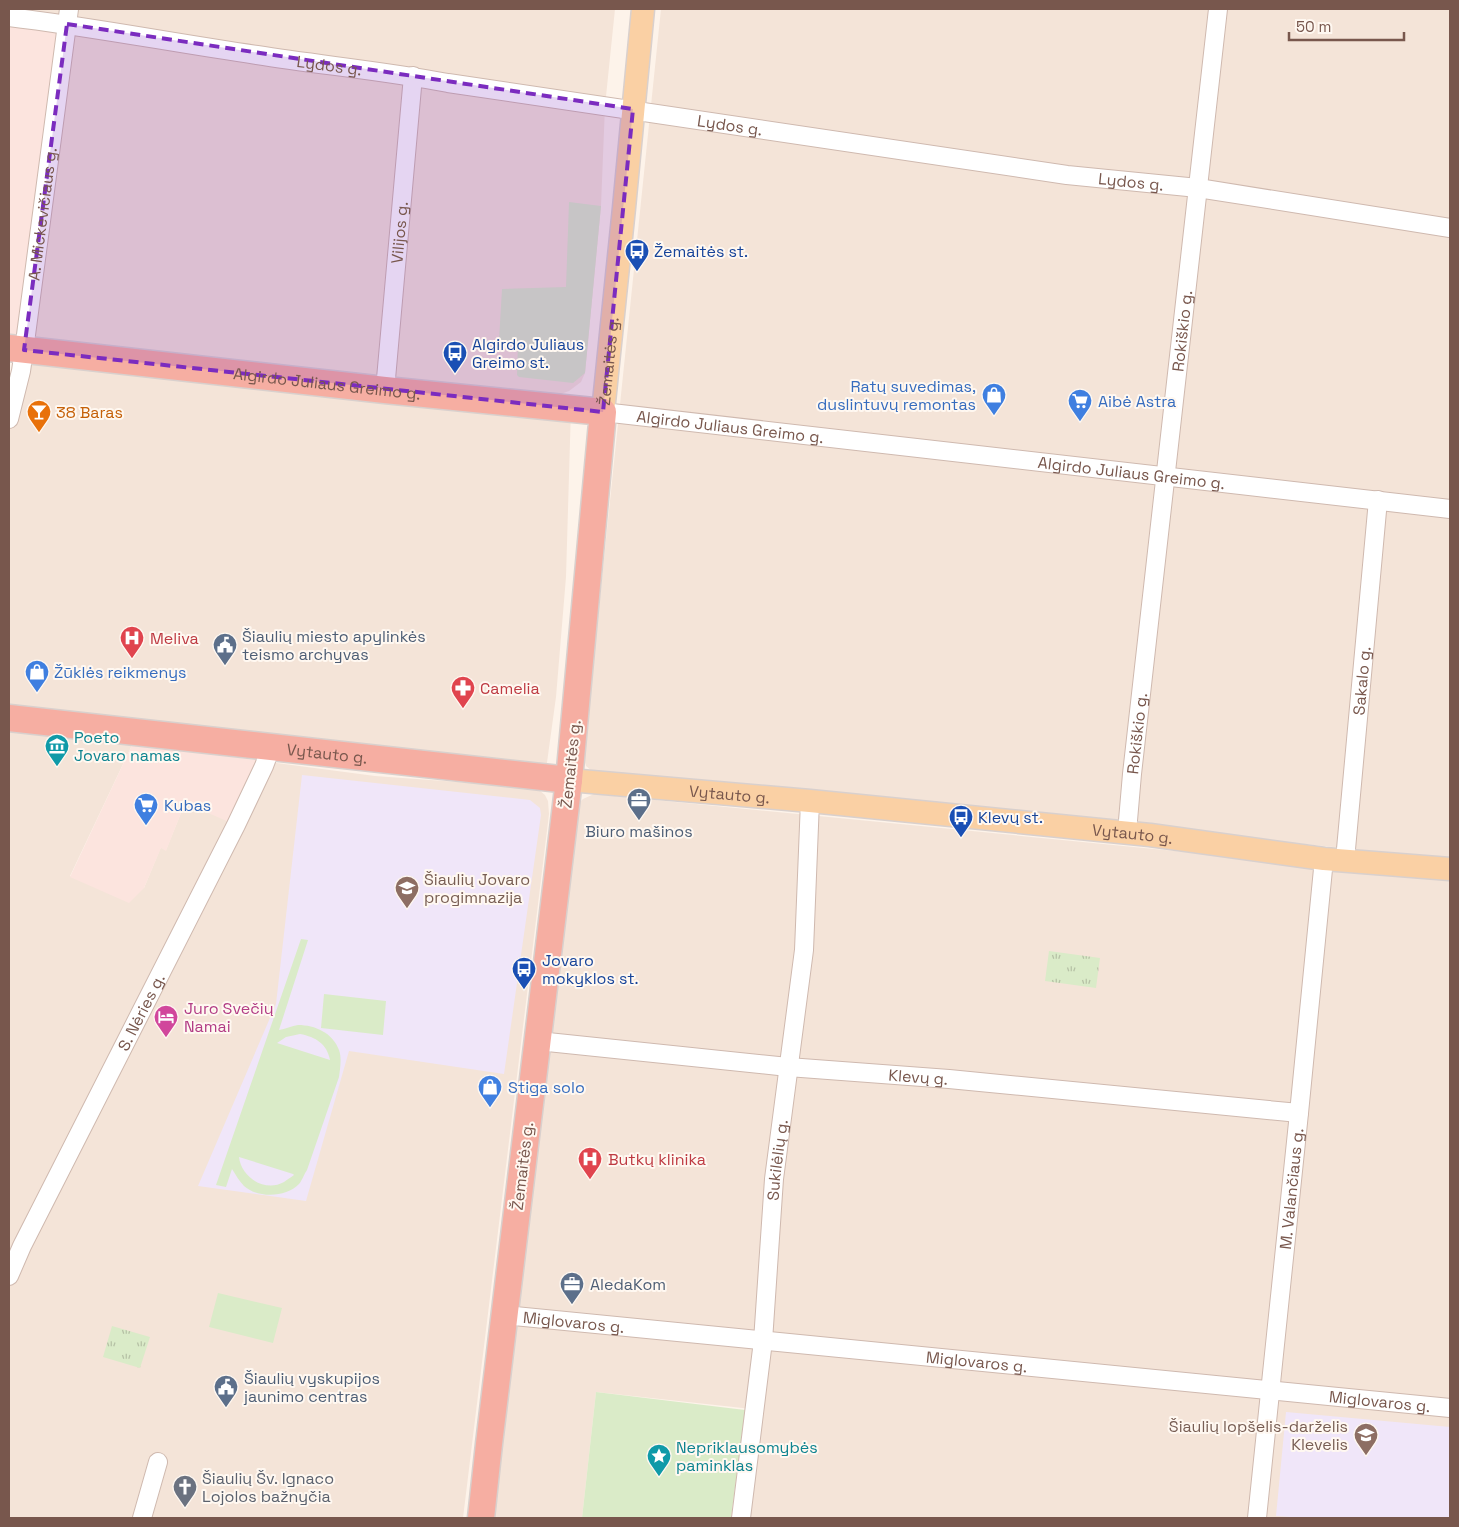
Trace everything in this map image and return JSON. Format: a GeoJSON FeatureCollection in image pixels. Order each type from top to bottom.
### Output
{"type":"FeatureCollection","features":[{"type":"Feature","properties":{"kind":"highway","name":"Algirdo Juliaus Greimo g."},"geometry":{"type":"LineString","coordinates":[[17,349],[603,412]]}},
{"type":"Feature","properties":{"kind":"highway","name":"Žemaitės g."},"geometry":{"type":"LineString","coordinates":[[482,1518],[504,1316],[569,780],[603,412]]}},
{"type":"Feature","properties":{"kind":"highway","name":"Vytauto g."},"geometry":{"type":"LineString","coordinates":[[9,718],[569,780]]}},
{"type":"Feature","properties":{"kind":"main road","name":"Žemaitės g."},"geometry":{"type":"LineString","coordinates":[[603,412],[643,9]]}},
{"type":"Feature","properties":{"kind":"main road","name":"Vytauto g."},"geometry":{"type":"LineString","coordinates":[[569,780],[1127,832],[1334,860],[1450,869]]}},
{"type":"Feature","properties":{"kind":"street","name":"Rokiškio g."},"geometry":{"type":"LineString","coordinates":[[1127,832],[1218,9]]}},
{"type":"Feature","properties":{"kind":"street","name":"Lydos g."},"geometry":{"type":"LineString","coordinates":[[9,18],[68,16],[255,55],[413,76],[448,83],[1067,175],[1198,188],[1450,228]]}},
{"type":"Feature","properties":{"kind":"street","name":"A. Mickevičiaus g."},"geometry":{"type":"LineString","coordinates":[[9,419],[21,370],[17,349],[68,16]]}},
{"type":"Feature","properties":{"kind":"street","name":"Vilijos g."},"geometry":{"type":"LineString","coordinates":[[385,390],[413,76]]}},
{"type":"Feature","properties":{"kind":"street","name":"Algirdo Juliaus Greimo g."},"geometry":{"type":"LineString","coordinates":[[603,412],[1450,509]]}},
{"type":"Feature","properties":{"kind":"street","name":"Sakalo g."},"geometry":{"type":"LineString","coordinates":[[1334,860],[1378,500]]}},
{"type":"Feature","properties":{"kind":"street","name":"S. Nėries g."},"geometry":{"type":"LineString","coordinates":[[9,1276],[22,1246],[236,825],[271,747]]}},
{"type":"Feature","properties":{"kind":"street","name":"Sukilėlių g."},"geometry":{"type":"LineString","coordinates":[[740,1518],[763,1341],[774,1180],[804,950],[810,801]]}},
{"type":"Feature","properties":{"kind":"street","name":"M. Valančiaus g."},"geometry":{"type":"LineString","coordinates":[[1257,1518],[1299,1113],[1334,860]]}},
{"type":"Feature","properties":{"kind":"street","name":"Klevų g."},"geometry":{"type":"LineString","coordinates":[[538,1041],[788,1068],[949,1078],[1299,1113]]}},
{"type":"Feature","properties":{"kind":"street","name":"Miglovaros g."},"geometry":{"type":"LineString","coordinates":[[504,1316],[1450,1408]]}},
{"type":"Feature","properties":{"kind":"street"},"geometry":{"type":"LineString","coordinates":[[142,1518],[158,1462]]}},
{"type":"Feature","properties":{"kind":"highlighted area"},"geometry":{"type":"Polygon","coordinates":[[[67,24],[633,109],[603,412],[24,350],[67,24]]]}},
{"type":"Feature","properties":{"kind":"shaded area"},"geometry":{"type":"Polygon","coordinates":[[[9,9],[615,9],[605,106],[601,206],[585,373],[581,382],[569,391],[558,395],[23,337],[9,9]]]}},
{"type":"Feature","properties":{"kind":"shaded area"},"geometry":{"type":"Polygon","coordinates":[[[661,9],[1450,9],[1450,859],[592,771],[586,766],[584,758],[585,742],[661,9]]]}},
{"type":"Feature","properties":{"kind":"shaded area"},"geometry":{"type":"Polygon","coordinates":[[[9,23],[60,29],[23,337],[9,335],[9,23]]]}},
{"type":"Feature","properties":{"kind":"shaded area"},"geometry":{"type":"Polygon","coordinates":[[[24,350],[571,408],[566,577],[556,697],[545,777],[9,718],[9,419],[24,350]]]}},
{"type":"Feature","properties":{"kind":"shaded area"},"geometry":{"type":"Polygon","coordinates":[[[9,729],[133,743],[70,876],[144,888],[161,847],[166,850],[185,803],[190,804],[269,762],[375,776],[528,787],[539,790],[545,795],[548,801],[549,814],[463,1518],[9,1518],[9,729]]]}},
{"type":"Feature","properties":{"kind":"shaded area"},"geometry":{"type":"Polygon","coordinates":[[[133,743],[269,762],[236,825],[185,803],[166,851],[161,848],[144,888],[129,903],[70,877],[133,743]]]}},
{"type":"Feature","properties":{"kind":"shaded area","name":"Šiaulių Jovaro progimnazija"},"geometry":{"type":"Polygon","coordinates":[[[302,775],[530,800],[540,808],[541,815],[504,1074],[349,1051],[306,1201],[198,1186],[276,1004],[302,775]]]}},
{"type":"Feature","properties":{"kind":"shaded area"},"geometry":{"type":"Polygon","coordinates":[[[594,794],[1450,878],[1450,1518],[746,1518],[761,1410],[596,1392],[582,1518],[493,1518],[579,803],[594,794]]]}},
{"type":"Feature","properties":{"kind":"shaded area","name":"Šiaulių lopšelis-darželis Klevelis"},"geometry":{"type":"Polygon","coordinates":[[[1286,1412],[1450,1427],[1450,1518],[1305,1518],[1276,1516],[1286,1412]]]}},
{"type":"Feature","properties":{"kind":"green space"},"geometry":{"type":"Polygon","coordinates":[[[569,202],[601,206],[585,373],[573,383],[519,377],[517,375],[518,342],[499,340],[502,289],[566,287],[569,202]]]}},
{"type":"Feature","properties":{"kind":"green space"},"geometry":{"type":"Polygon","coordinates":[[[301,939],[308,940],[279,1030],[298,1025],[317,1028],[328,1035],[336,1044],[341,1060],[339,1077],[307,1170],[299,1184],[287,1192],[279,1194],[256,1193],[250,1190],[242,1184],[232,1169],[226,1187],[216,1185],[301,939]],[[300,1034],[286,1037],[277,1043],[330,1060],[329,1054],[320,1042],[300,1034]],[[239,1157],[244,1171],[249,1177],[262,1184],[269,1186],[277,1185],[294,1175],[293,1174],[239,1157]]]}},
{"type":"Feature","properties":{"kind":"green space"},"geometry":{"type":"Polygon","coordinates":[[[1049,951],[1100,958],[1096,988],[1045,981],[1049,951]]]}},
{"type":"Feature","properties":{"kind":"green space"},"geometry":{"type":"Polygon","coordinates":[[[324,994],[386,1001],[383,1035],[321,1028],[324,994]]]}},
{"type":"Feature","properties":{"kind":"green space"},"geometry":{"type":"Polygon","coordinates":[[[218,1293],[282,1308],[273,1343],[209,1327],[218,1293]]]}},
{"type":"Feature","properties":{"kind":"green space"},"geometry":{"type":"Polygon","coordinates":[[[112,1326],[150,1337],[140,1368],[103,1357],[112,1326]]]}},
{"type":"Feature","properties":{"kind":"green space"},"geometry":{"type":"Polygon","coordinates":[[[596,1392],[745,1410],[731,1518],[582,1518],[596,1392]]]}},
{"type":"Feature","properties":{"kind":"place","name":"Žemaitės st."},"geometry":{"type":"Point","coordinates":[637,272]}},
{"type":"Feature","properties":{"kind":"place","name":"Algirdo Juliaus Greimo st."},"geometry":{"type":"Point","coordinates":[455,374]}},
{"type":"Feature","properties":{"kind":"place","name":"Ratų suvedimas, duslintuvų remontas"},"geometry":{"type":"Point","coordinates":[994,416]}},
{"type":"Feature","properties":{"kind":"place","name":"Aibė Astra"},"geometry":{"type":"Point","coordinates":[1080,422]}},
{"type":"Feature","properties":{"kind":"place","name":"38 Baras"},"geometry":{"type":"Point","coordinates":[39,433]}},
{"type":"Feature","properties":{"kind":"place","name":"Meliva"},"geometry":{"type":"Point","coordinates":[132,659]}},
{"type":"Feature","properties":{"kind":"place","name":"Šiaulių miesto apylinkės teismo archyvas"},"geometry":{"type":"Point","coordinates":[225,666]}},
{"type":"Feature","properties":{"kind":"place","name":"Žūklės reikmenys"},"geometry":{"type":"Point","coordinates":[37,693]}},
{"type":"Feature","properties":{"kind":"place","name":"Camelia"},"geometry":{"type":"Point","coordinates":[463,709]}},
{"type":"Feature","properties":{"kind":"place","name":"Poeto Jovaro namas"},"geometry":{"type":"Point","coordinates":[57,767]}},
{"type":"Feature","properties":{"kind":"place","name":"Biuro mašinos"},"geometry":{"type":"Point","coordinates":[639,821]}},
{"type":"Feature","properties":{"kind":"place","name":"Kubas"},"geometry":{"type":"Point","coordinates":[146,826]}},
{"type":"Feature","properties":{"kind":"place","name":"Klevų st."},"geometry":{"type":"Point","coordinates":[961,838]}},
{"type":"Feature","properties":{"kind":"place","name":"Šiaulių Jovaro progimnazija"},"geometry":{"type":"Point","coordinates":[407,909]}},
{"type":"Feature","properties":{"kind":"place","name":"Jovaro mokyklos st."},"geometry":{"type":"Point","coordinates":[524,990]}},
{"type":"Feature","properties":{"kind":"place","name":"Juro Svečių Namai"},"geometry":{"type":"Point","coordinates":[166,1038]}},
{"type":"Feature","properties":{"kind":"place","name":"Stiga solo"},"geometry":{"type":"Point","coordinates":[490,1108]}},
{"type":"Feature","properties":{"kind":"place","name":"Butkų klinika"},"geometry":{"type":"Point","coordinates":[590,1180]}},
{"type":"Feature","properties":{"kind":"place","name":"AledaKom"},"geometry":{"type":"Point","coordinates":[572,1305]}},
{"type":"Feature","properties":{"kind":"place","name":"Šiaulių vyskupijos jaunimo centras"},"geometry":{"type":"Point","coordinates":[226,1408]}},
{"type":"Feature","properties":{"kind":"place","name":"Šiaulių lopšelis-darželis Klevelis"},"geometry":{"type":"Point","coordinates":[1366,1456]}},
{"type":"Feature","properties":{"kind":"place","name":"Nepriklausomybės paminklas"},"geometry":{"type":"Point","coordinates":[659,1477]}},
{"type":"Feature","properties":{"kind":"place","name":"Šiaulių Šv. Ignaco Lojolos bažnyčia"},"geometry":{"type":"Point","coordinates":[185,1508]}}]}
